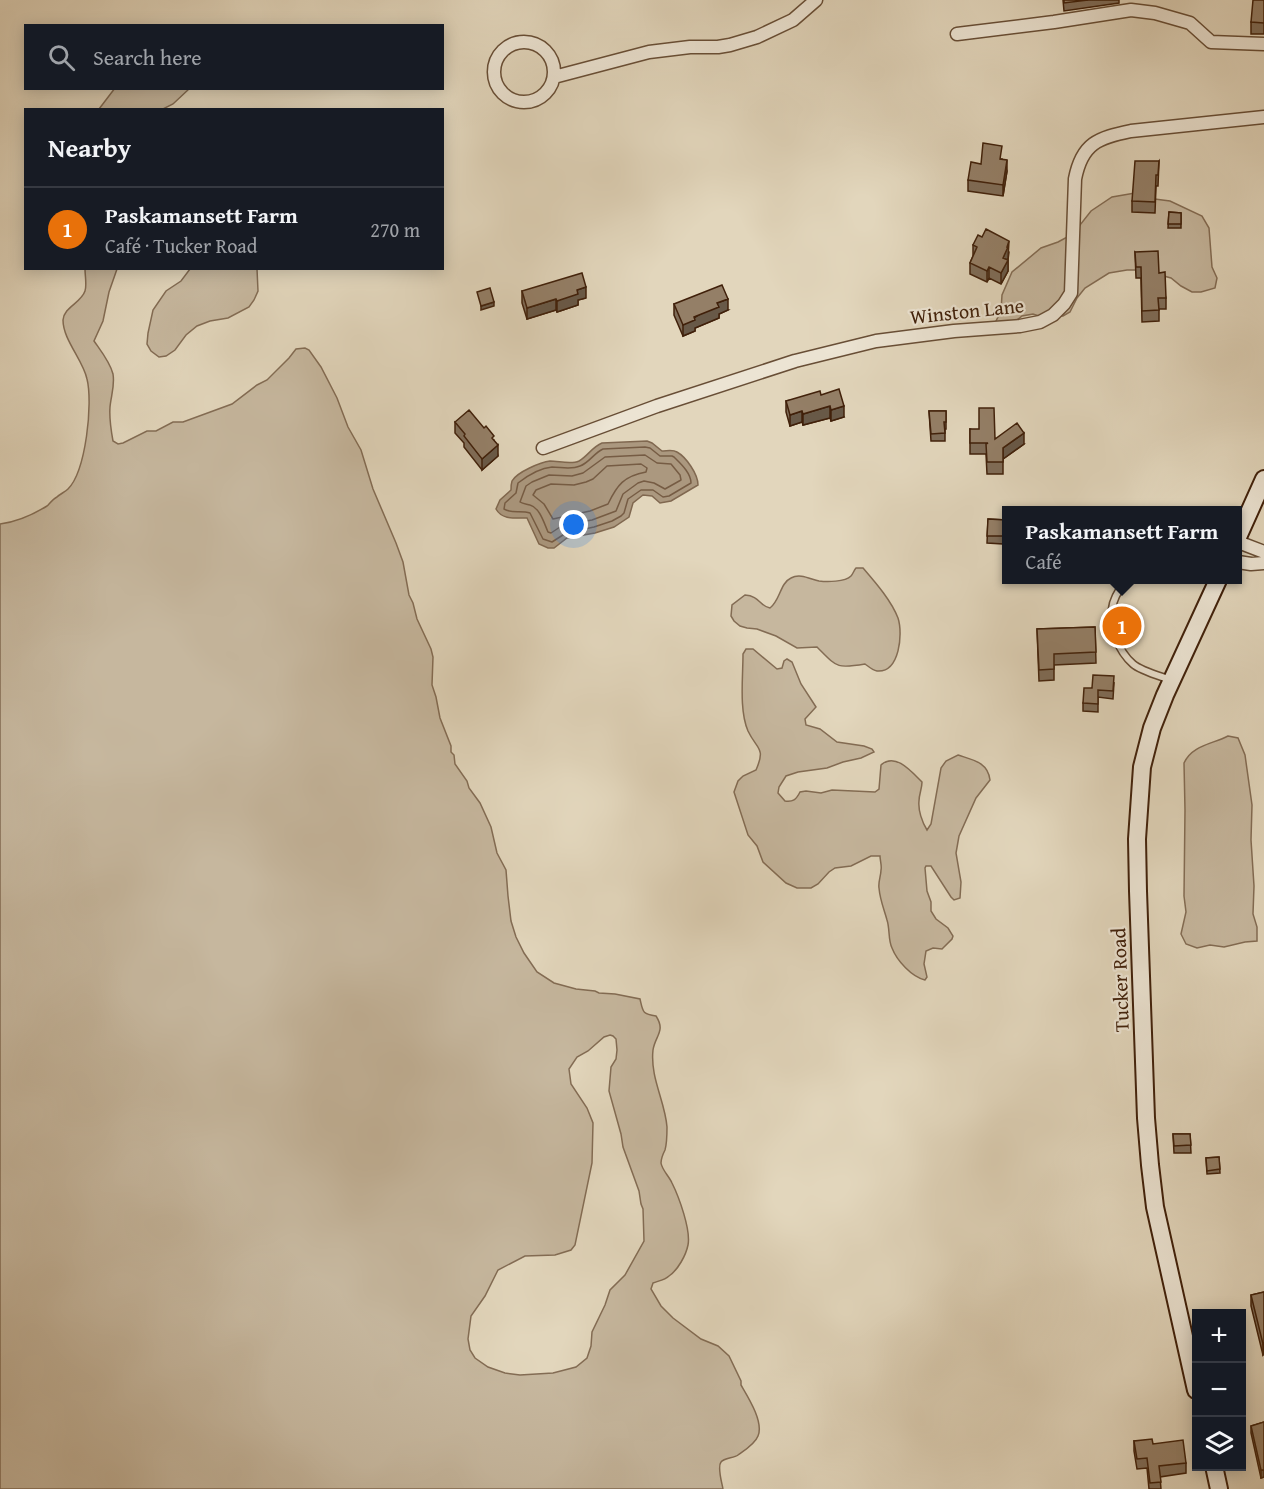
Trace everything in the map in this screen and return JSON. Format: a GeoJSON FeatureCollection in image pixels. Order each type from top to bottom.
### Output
{"type":"FeatureCollection","features":[{"type":"Feature","properties":{"kind":"main road"},"geometry":{"type":"LineString","coordinates":[[1242,528],[1264,479]]}},
{"type":"Feature","properties":{"kind":"main road","name":"Tucker Road"},"geometry":{"type":"LineString","coordinates":[[1192,1368],[1158,1217],[1150,1166],[1146,1118],[1137,839],[1142,767],[1152,728],[1216,584]]}},
{"type":"Feature","properties":{"kind":"main road"},"geometry":{"type":"LineString","coordinates":[[1215,1471],[1219,1489]]}},
{"type":"Feature","properties":{"kind":"street"},"geometry":{"type":"LineString","coordinates":[[554,77],[649,52],[730,45],[757,37],[793,21],[816,0]]}},
{"type":"Feature","properties":{"kind":"street"},"geometry":{"type":"LineString","coordinates":[[957,34],[1131,10],[1155,13],[1190,23],[1211,42],[1264,44]]}},
{"type":"Feature","properties":{"kind":"street"},"geometry":{"type":"LineString","coordinates":[[515,43],[535,44],[544,49],[550,57],[554,67],[554,77],[551,87],[537,100],[517,102],[500,92],[495,83],[494,63],[506,47],[515,43]]}},
{"type":"Feature","properties":{"kind":"street","name":"Winston Lane"},"geometry":{"type":"LineString","coordinates":[[543,448],[657,406],[795,361],[876,341],[1040,322],[1053,315],[1071,293],[1075,179],[1079,162],[1096,142],[1112,135],[1131,131],[1264,117]]}},
{"type":"Feature","properties":{"kind":"street"},"geometry":{"type":"LineString","coordinates":[[1242,544],[1264,552]]}},
{"type":"Feature","properties":{"kind":"street"},"geometry":{"type":"LineString","coordinates":[[1242,563],[1264,563]]}},
{"type":"Feature","properties":{"kind":"lane"},"geometry":{"type":"LineString","coordinates":[[1122,584],[1112,608],[1113,632],[1122,653],[1134,665],[1172,680]]}},
{"type":"Feature","properties":{"kind":"shaded area"},"geometry":{"type":"Polygon","coordinates":[[[113,90],[188,90],[165,108],[100,108],[113,90]]]}},
{"type":"Feature","properties":{"kind":"shaded area"},"geometry":{"type":"Polygon","coordinates":[[[1135,193],[1147,198],[1170,201],[1202,216],[1209,228],[1212,267],[1217,278],[1215,288],[1192,292],[1171,278],[1142,270],[1127,270],[1109,273],[1085,288],[1070,312],[1063,316],[1042,317],[1033,314],[1022,316],[1005,330],[995,323],[1001,311],[1002,295],[1012,272],[1041,248],[1073,234],[1091,211],[1112,197],[1135,193]]]}},
{"type":"Feature","properties":{"kind":"shaded area"},"geometry":{"type":"Polygon","coordinates":[[[85,270],[117,270],[103,321],[94,341],[108,361],[113,374],[110,420],[113,441],[118,444],[147,431],[156,431],[173,422],[183,422],[232,404],[267,380],[296,349],[309,350],[321,367],[361,450],[373,489],[403,562],[409,595],[433,657],[432,685],[440,718],[454,755],[455,764],[480,803],[491,827],[497,853],[506,870],[511,921],[524,953],[537,972],[554,983],[576,989],[640,999],[644,1012],[656,1016],[659,1021],[660,1030],[654,1045],[653,1060],[667,1127],[665,1150],[661,1163],[681,1205],[686,1222],[688,1245],[678,1266],[667,1277],[653,1283],[651,1289],[661,1306],[673,1318],[701,1339],[718,1346],[729,1356],[759,1424],[757,1439],[752,1444],[738,1455],[721,1462],[723,1489],[0,1489],[0,524],[25,517],[47,506],[68,489],[79,468],[84,453],[89,390],[85,372],[66,335],[63,320],[66,312],[83,295],[86,283],[85,270]],[[610,1035],[604,1037],[577,1057],[569,1069],[571,1084],[587,1108],[593,1123],[592,1163],[575,1245],[571,1250],[555,1255],[525,1256],[498,1270],[485,1296],[471,1316],[468,1339],[470,1350],[475,1358],[488,1367],[520,1375],[553,1373],[576,1367],[587,1358],[592,1332],[610,1290],[625,1275],[644,1241],[643,1209],[639,1191],[623,1147],[609,1091],[611,1067],[616,1059],[616,1039],[610,1035]]]}},
{"type":"Feature","properties":{"kind":"shaded area"},"geometry":{"type":"Polygon","coordinates":[[[189,270],[257,270],[258,291],[249,307],[228,318],[197,326],[186,335],[175,350],[166,356],[159,357],[151,351],[147,344],[153,310],[166,291],[181,281],[189,270]]]}},
{"type":"Feature","properties":{"kind":"shaded area"},"geometry":{"type":"Polygon","coordinates":[[[856,568],[863,568],[873,579],[898,618],[900,642],[898,651],[891,666],[885,670],[877,671],[865,664],[838,665],[817,647],[797,648],[776,636],[740,626],[731,616],[732,605],[745,595],[754,597],[770,608],[784,584],[791,578],[801,576],[819,581],[840,580],[851,576],[856,568]]]}},
{"type":"Feature","properties":{"kind":"shaded area"},"geometry":{"type":"Polygon","coordinates":[[[746,649],[753,649],[777,669],[782,668],[787,659],[792,662],[801,684],[816,707],[805,719],[806,725],[820,729],[837,742],[864,746],[874,752],[827,768],[786,776],[778,793],[785,801],[794,800],[800,792],[806,791],[875,792],[879,789],[881,765],[886,762],[897,762],[903,764],[922,782],[919,808],[927,830],[931,824],[941,768],[946,761],[958,755],[983,765],[989,774],[990,780],[976,798],[959,836],[956,853],[961,882],[960,898],[954,900],[951,897],[931,866],[925,868],[931,911],[953,936],[942,949],[933,948],[926,951],[924,964],[927,977],[925,980],[915,976],[906,968],[897,958],[891,945],[879,884],[880,856],[871,856],[851,866],[835,868],[811,888],[797,888],[786,883],[763,862],[757,846],[748,835],[734,792],[738,781],[743,776],[756,770],[760,757],[759,749],[748,731],[743,713],[743,654],[746,649]]]}},
{"type":"Feature","properties":{"kind":"shaded area"},"geometry":{"type":"Polygon","coordinates":[[[1228,736],[1238,738],[1245,755],[1252,805],[1253,914],[1257,927],[1257,941],[1224,947],[1210,945],[1197,948],[1186,944],[1181,934],[1186,912],[1184,763],[1192,752],[1228,736]]]}},
{"type":"Feature","properties":{"kind":"water"},"geometry":{"type":"Polygon","coordinates":[[[647,441],[662,451],[673,451],[680,454],[694,471],[698,485],[671,501],[660,503],[652,496],[643,495],[633,503],[629,517],[614,527],[567,538],[554,548],[539,544],[527,518],[505,517],[496,509],[500,500],[511,490],[512,481],[529,468],[550,461],[576,462],[602,443],[647,441]]]}},
{"type":"Feature","properties":{"kind":"building"},"geometry":{"type":"Polygon","coordinates":[[[1064,0],[1088,0],[1064,3],[1064,0]]]}},
{"type":"Feature","properties":{"kind":"building"},"geometry":{"type":"Polygon","coordinates":[[[1253,0],[1264,0],[1264,23],[1251,22],[1253,0]]]}},
{"type":"Feature","properties":{"kind":"building"},"geometry":{"type":"Polygon","coordinates":[[[983,143],[1002,146],[1000,159],[1007,160],[1003,185],[968,180],[971,162],[981,164],[983,143]]]}},
{"type":"Feature","properties":{"kind":"building"},"geometry":{"type":"Polygon","coordinates":[[[1135,161],[1159,161],[1155,202],[1132,201],[1135,161]]]}},
{"type":"Feature","properties":{"kind":"building"},"geometry":{"type":"Polygon","coordinates":[[[1169,212],[1181,213],[1181,224],[1168,224],[1169,212]]]}},
{"type":"Feature","properties":{"kind":"building"},"geometry":{"type":"Polygon","coordinates":[[[986,229],[1009,241],[1003,258],[1008,260],[1001,273],[989,267],[987,271],[970,263],[977,247],[973,245],[978,235],[982,237],[986,229]]]}},
{"type":"Feature","properties":{"kind":"building"},"geometry":{"type":"Polygon","coordinates":[[[1158,251],[1159,273],[1165,272],[1166,298],[1158,298],[1159,310],[1142,311],[1141,267],[1136,267],[1135,252],[1158,251]]]}},
{"type":"Feature","properties":{"kind":"building"},"geometry":{"type":"Polygon","coordinates":[[[582,273],[586,287],[577,290],[578,294],[527,308],[522,291],[582,273]]]}},
{"type":"Feature","properties":{"kind":"building"},"geometry":{"type":"Polygon","coordinates":[[[722,285],[728,299],[717,303],[719,307],[694,317],[695,320],[683,325],[674,304],[722,285]]]}},
{"type":"Feature","properties":{"kind":"building"},"geometry":{"type":"Polygon","coordinates":[[[490,288],[494,302],[481,306],[477,292],[490,288]]]}},
{"type":"Feature","properties":{"kind":"building"},"geometry":{"type":"Polygon","coordinates":[[[839,389],[844,406],[831,410],[830,406],[803,414],[802,411],[790,415],[786,401],[820,391],[821,395],[839,389]]]}},
{"type":"Feature","properties":{"kind":"building"},"geometry":{"type":"Polygon","coordinates":[[[979,408],[994,408],[995,439],[1017,423],[1024,433],[1003,448],[1003,462],[987,462],[986,444],[988,443],[970,443],[970,429],[979,429],[979,408]]]}},
{"type":"Feature","properties":{"kind":"building"},"geometry":{"type":"Polygon","coordinates":[[[469,410],[484,428],[486,426],[498,445],[482,459],[455,422],[469,410]]]}},
{"type":"Feature","properties":{"kind":"building"},"geometry":{"type":"Polygon","coordinates":[[[929,411],[946,411],[945,433],[931,434],[929,411]]]}},
{"type":"Feature","properties":{"kind":"building"},"geometry":{"type":"Polygon","coordinates":[[[988,519],[1002,520],[1002,536],[987,536],[988,519]]]}},
{"type":"Feature","properties":{"kind":"building"},"geometry":{"type":"Polygon","coordinates":[[[1095,627],[1096,652],[1054,654],[1054,669],[1039,670],[1037,629],[1095,627]]]}},
{"type":"Feature","properties":{"kind":"building"},"geometry":{"type":"Polygon","coordinates":[[[1093,675],[1114,676],[1113,691],[1098,690],[1098,704],[1083,703],[1084,688],[1092,688],[1093,675]]]}},
{"type":"Feature","properties":{"kind":"building"},"geometry":{"type":"Polygon","coordinates":[[[1173,1134],[1190,1134],[1191,1145],[1174,1146],[1173,1134]]]}},
{"type":"Feature","properties":{"kind":"building"},"geometry":{"type":"Polygon","coordinates":[[[1219,1157],[1220,1169],[1207,1171],[1206,1158],[1219,1157]]]}},
{"type":"Feature","properties":{"kind":"building"},"geometry":{"type":"Polygon","coordinates":[[[1264,1292],[1264,1343],[1263,1344],[1251,1295],[1264,1292]]]}},
{"type":"Feature","properties":{"kind":"building"},"geometry":{"type":"Polygon","coordinates":[[[1264,1422],[1264,1470],[1261,1470],[1251,1426],[1264,1422]]]}},
{"type":"Feature","properties":{"kind":"building"},"geometry":{"type":"Polygon","coordinates":[[[1152,1439],[1153,1444],[1183,1440],[1186,1463],[1159,1466],[1161,1482],[1150,1483],[1147,1458],[1137,1459],[1134,1441],[1152,1439]]]}},
{"type":"Feature","properties":{"kind":"place","name":"Paskamansett Farm"},"geometry":{"type":"Point","coordinates":[1122,626]}}]}
